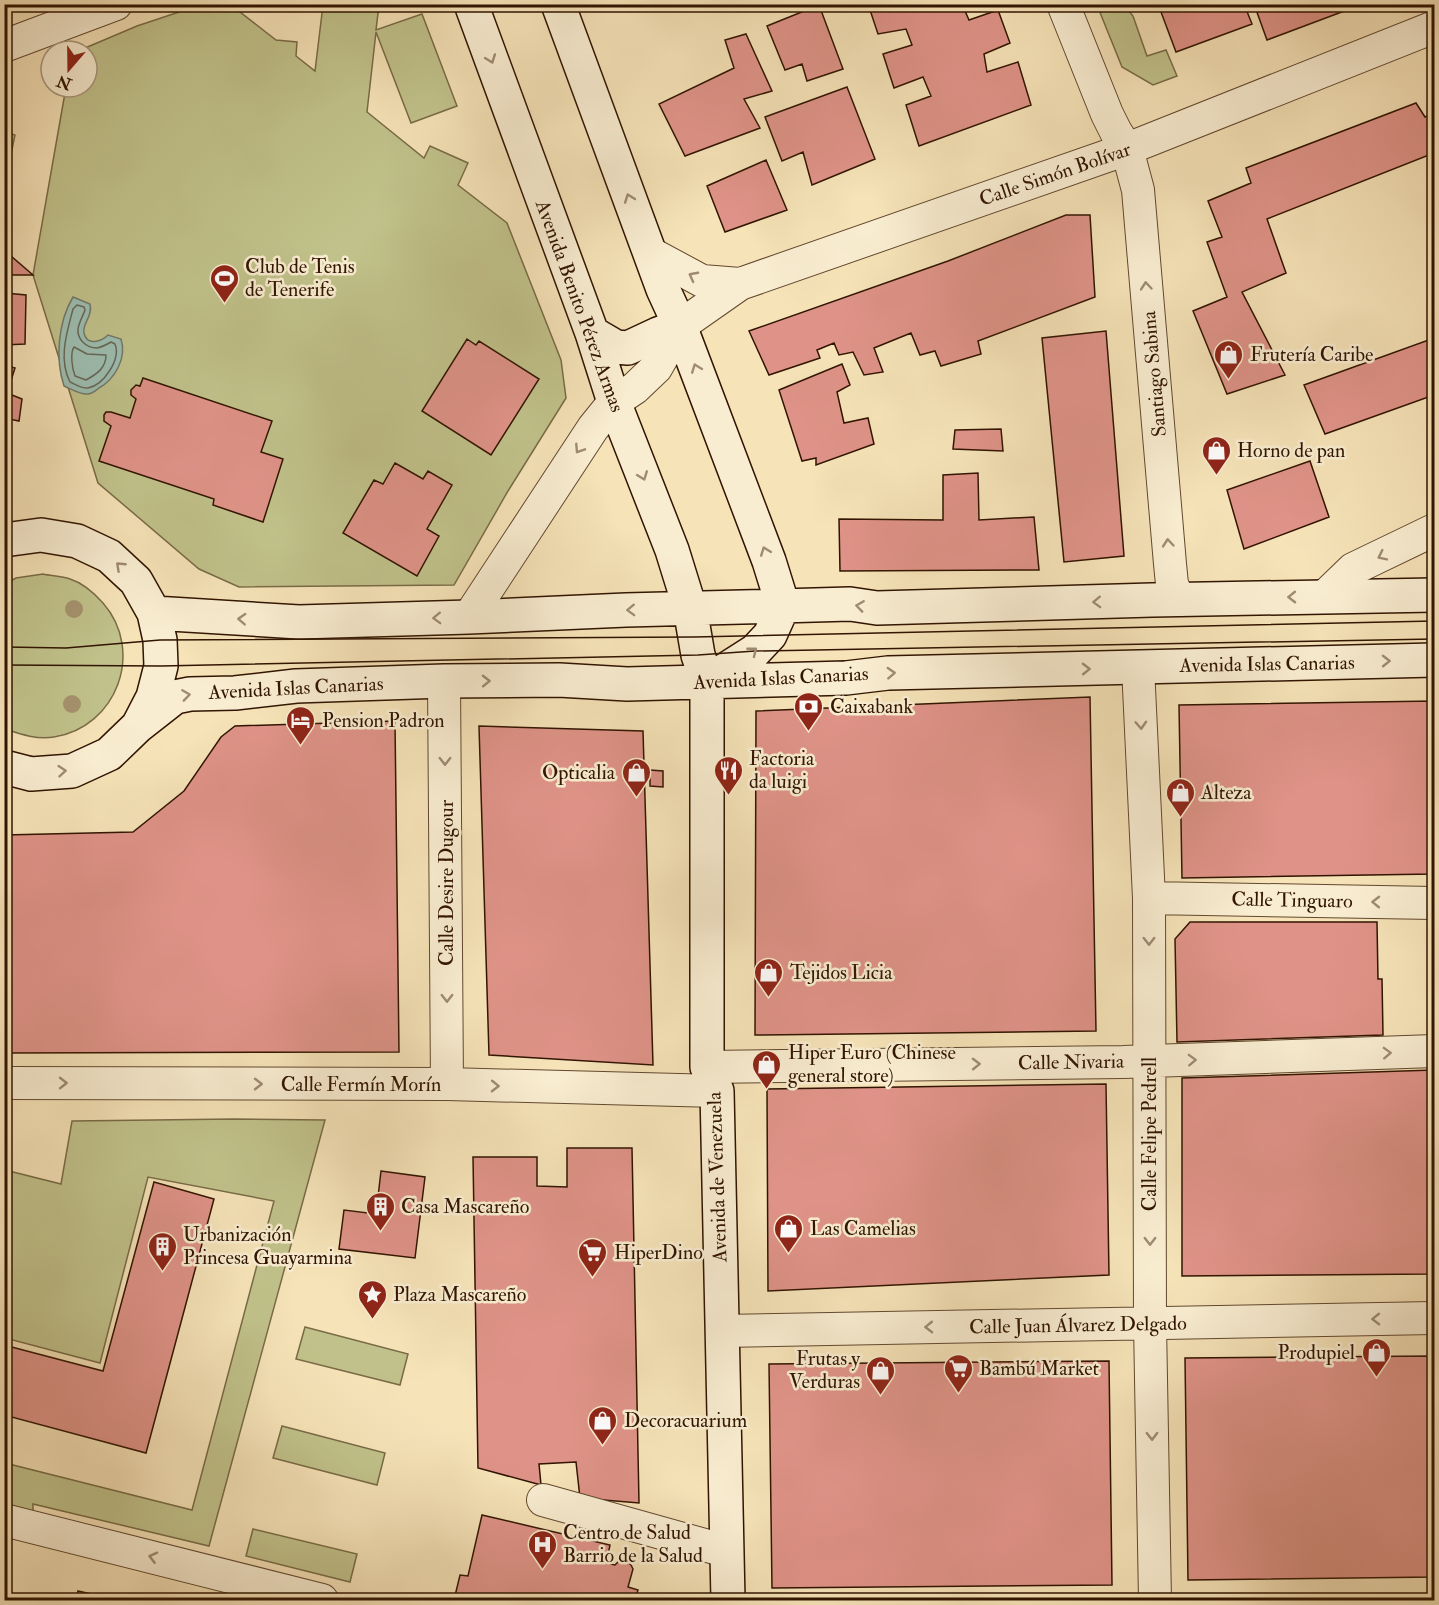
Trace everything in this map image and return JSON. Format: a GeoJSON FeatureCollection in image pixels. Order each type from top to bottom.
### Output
{"type":"FeatureCollection","features":[{"type":"Feature","properties":{"kind":"main road","name":"Avenida Benito Pérez Armas"},"geometry":{"type":"LineString","coordinates":[[471,4],[592,333],[614,402],[672,550],[690,608],[698,655],[707,682]]}},
{"type":"Feature","properties":{"kind":"main road"},"geometry":{"type":"LineString","coordinates":[[558,4],[663,289],[680,326],[769,561],[783,606],[770,635],[755,651],[707,682]]}},
{"type":"Feature","properties":{"kind":"main road"},"geometry":{"type":"LineString","coordinates":[[592,333],[616,348],[627,348],[680,326]]}},
{"type":"Feature","properties":{"kind":"main road"},"geometry":{"type":"LineString","coordinates":[[4,767],[31,774],[72,771],[109,754],[138,726],[153,698],[161,666],[160,640],[154,613],[136,582],[110,556],[77,541],[41,535],[5,540]]}},
{"type":"Feature","properties":{"kind":"main road"},"geometry":{"type":"LineString","coordinates":[[154,613],[298,622],[850,604],[877,608],[1434,595]]}},
{"type":"Feature","properties":{"kind":"main road","name":"Avenida Islas Canarias"},"geometry":{"type":"LineString","coordinates":[[138,726],[175,697],[296,686],[559,680],[627,684],[846,678],[888,673],[1434,660]]}},
{"type":"Feature","properties":{"kind":"main road","name":"Avenida de Venezuela"},"geometry":{"type":"LineString","coordinates":[[707,682],[712,1079],[722,1331],[728,1600]]}},
{"type":"Feature","properties":{"kind":"street"},"geometry":{"type":"LineString","coordinates":[[4,46],[116,4]]}},
{"type":"Feature","properties":{"kind":"street","name":"Santiago Sabina"},"geometry":{"type":"LineString","coordinates":[[1063,4],[1107,114],[1127,149],[1138,190],[1170,564],[1172,584],[1179,600]]}},
{"type":"Feature","properties":{"kind":"street","name":"Calle Simón Bolívar"},"geometry":{"type":"LineString","coordinates":[[680,326],[740,284],[1127,149],[1434,27]]}},
{"type":"Feature","properties":{"kind":"street"},"geometry":{"type":"LineString","coordinates":[[650,253],[702,281],[740,284]]}},
{"type":"Feature","properties":{"kind":"street"},"geometry":{"type":"LineString","coordinates":[[469,617],[593,428],[614,402],[635,388],[656,368],[680,326]]}},
{"type":"Feature","properties":{"kind":"street"},"geometry":{"type":"LineString","coordinates":[[1324,597],[1353,570],[1434,530]]}},
{"type":"Feature","properties":{"kind":"street","name":"Calle Felipe Pedrell"},"geometry":{"type":"LineString","coordinates":[[1138,667],[1149,898],[1150,1324],[1155,1600]]}},
{"type":"Feature","properties":{"kind":"street","name":"Calle Desire Dugour"},"geometry":{"type":"LineString","coordinates":[[444,681],[447,1084]]}},
{"type":"Feature","properties":{"kind":"street","name":"Calle Tinguaro"},"geometry":{"type":"LineString","coordinates":[[1149,898],[1434,903]]}},
{"type":"Feature","properties":{"kind":"street","name":"Calle Nivaria"},"geometry":{"type":"LineString","coordinates":[[712,1079],[1434,1051]]}},
{"type":"Feature","properties":{"kind":"street","name":"Calle Fermín Morín"},"geometry":{"type":"LineString","coordinates":[[4,1083],[447,1084],[712,1079]]}},
{"type":"Feature","properties":{"kind":"street","name":"Calle Juan Álvarez Delgado"},"geometry":{"type":"LineString","coordinates":[[722,1331],[1434,1318]]}},
{"type":"Feature","properties":{"kind":"street"},"geometry":{"type":"LineString","coordinates":[[543,1500],[726,1551]]}},
{"type":"Feature","properties":{"kind":"street"},"geometry":{"type":"LineString","coordinates":[[4,1520],[322,1600]]}},
{"type":"Feature","properties":{"kind":"green space","name":"Club de Tenis de Tenerife"},"geometry":{"type":"Polygon","coordinates":[[[200,5],[231,5],[276,40],[297,42],[296,56],[315,71],[323,5],[379,5],[376,30],[422,14],[457,106],[411,123],[376,32],[367,112],[424,158],[430,146],[468,163],[458,185],[507,223],[561,360],[566,398],[508,491],[454,585],[239,587],[199,569],[98,483],[33,275],[64,99],[99,99],[99,42],[137,26],[200,5]]]}},
{"type":"Feature","properties":{"kind":"green space"},"geometry":{"type":"Polygon","coordinates":[[[1097,5],[1124,5],[1133,16],[1147,56],[1166,50],[1177,76],[1153,85],[1122,67],[1097,5]]]}},
{"type":"Feature","properties":{"kind":"green space"},"geometry":{"type":"Polygon","coordinates":[[[4,132],[15,135],[5,183],[4,132]]]}},
{"type":"Feature","properties":{"kind":"green space"},"geometry":{"type":"Polygon","coordinates":[[[43,574],[75,581],[103,603],[116,622],[122,643],[123,664],[118,684],[108,703],[94,719],[76,730],[48,738],[29,736],[5,729],[5,584],[16,578],[43,574]]]}},
{"type":"Feature","properties":{"kind":"green space"},"geometry":{"type":"Polygon","coordinates":[[[325,1120],[209,1546],[33,1504],[33,1518],[5,1509],[5,1463],[192,1510],[274,1201],[148,1177],[100,1363],[5,1338],[5,1170],[61,1184],[72,1121],[325,1120]]]}},
{"type":"Feature","properties":{"kind":"green space"},"geometry":{"type":"Polygon","coordinates":[[[305,1327],[408,1354],[400,1385],[296,1359],[305,1327]]]}},
{"type":"Feature","properties":{"kind":"green space"},"geometry":{"type":"Polygon","coordinates":[[[282,1426],[385,1453],[377,1485],[273,1458],[282,1426]]]}},
{"type":"Feature","properties":{"kind":"green space"},"geometry":{"type":"Polygon","coordinates":[[[253,1529],[357,1554],[350,1582],[246,1556],[253,1529]]]}},
{"type":"Feature","properties":{"kind":"water"},"geometry":{"type":"Polygon","coordinates":[[[73,297],[90,304],[91,309],[84,329],[88,340],[99,341],[108,335],[121,339],[121,360],[115,374],[105,384],[89,394],[64,386],[61,375],[59,353],[61,329],[73,297]]]}},
{"type":"Feature","properties":{"kind":"building"},"geometry":{"type":"Polygon","coordinates":[[[868,4],[962,4],[969,20],[998,10],[1010,43],[984,54],[987,72],[1018,62],[1031,105],[919,146],[906,105],[931,96],[923,77],[894,88],[883,54],[912,45],[906,29],[878,34],[868,4]]]}},
{"type":"Feature","properties":{"kind":"building"},"geometry":{"type":"Polygon","coordinates":[[[1158,4],[1244,4],[1252,24],[1176,52],[1158,4]]]}},
{"type":"Feature","properties":{"kind":"building"},"geometry":{"type":"Polygon","coordinates":[[[1254,4],[1363,4],[1267,40],[1254,4]]]}},
{"type":"Feature","properties":{"kind":"building"},"geometry":{"type":"Polygon","coordinates":[[[819,5],[843,69],[807,81],[802,64],[785,70],[767,26],[819,5]]]}},
{"type":"Feature","properties":{"kind":"building"},"geometry":{"type":"Polygon","coordinates":[[[746,34],[772,91],[744,99],[760,128],[685,156],[659,104],[734,68],[725,40],[746,34]]]}},
{"type":"Feature","properties":{"kind":"building"},"geometry":{"type":"Polygon","coordinates":[[[847,87],[875,159],[812,185],[803,152],[782,161],[765,117],[847,87]]]}},
{"type":"Feature","properties":{"kind":"building"},"geometry":{"type":"Polygon","coordinates":[[[1416,103],[1425,117],[1434,113],[1434,153],[1267,219],[1286,273],[1242,292],[1285,375],[1227,394],[1193,311],[1227,297],[1207,242],[1222,237],[1208,201],[1251,183],[1246,168],[1416,103]]]}},
{"type":"Feature","properties":{"kind":"building"},"geometry":{"type":"Polygon","coordinates":[[[766,160],[787,210],[725,232],[707,186],[766,160]]]}},
{"type":"Feature","properties":{"kind":"building"},"geometry":{"type":"Polygon","coordinates":[[[1066,215],[1090,215],[1095,297],[978,341],[981,354],[941,366],[935,351],[920,355],[911,333],[874,348],[883,372],[864,375],[853,352],[839,355],[834,343],[817,350],[820,358],[769,375],[749,331],[948,261],[1066,215]]]}},
{"type":"Feature","properties":{"kind":"building"},"geometry":{"type":"Polygon","coordinates":[[[4,250],[33,275],[4,275],[4,250]]]}},
{"type":"Feature","properties":{"kind":"building"},"geometry":{"type":"Polygon","coordinates":[[[5,293],[26,295],[25,344],[4,345],[5,293]]]}},
{"type":"Feature","properties":{"kind":"building"},"geometry":{"type":"Polygon","coordinates":[[[1106,331],[1124,556],[1064,562],[1042,338],[1106,331]]]}},
{"type":"Feature","properties":{"kind":"building"},"geometry":{"type":"Polygon","coordinates":[[[1434,338],[1434,395],[1325,434],[1304,385],[1434,338]]]}},
{"type":"Feature","properties":{"kind":"building"},"geometry":{"type":"Polygon","coordinates":[[[467,339],[476,345],[479,341],[539,379],[491,455],[422,411],[467,339]]]}},
{"type":"Feature","properties":{"kind":"building"},"geometry":{"type":"Polygon","coordinates":[[[842,364],[850,385],[837,392],[844,423],[868,418],[874,444],[816,465],[816,458],[802,461],[779,390],[842,364]]]}},
{"type":"Feature","properties":{"kind":"building"},"geometry":{"type":"Polygon","coordinates":[[[4,365],[15,368],[7,393],[22,399],[19,421],[4,418],[4,365]]]}},
{"type":"Feature","properties":{"kind":"building"},"geometry":{"type":"Polygon","coordinates":[[[143,378],[272,421],[261,452],[283,459],[263,522],[213,505],[214,499],[99,461],[111,426],[104,421],[104,415],[106,412],[111,412],[130,418],[136,399],[131,395],[131,390],[136,385],[140,386],[143,378]]]}},
{"type":"Feature","properties":{"kind":"building"},"geometry":{"type":"Polygon","coordinates":[[[1001,429],[1003,451],[953,449],[955,430],[1001,429]]]}},
{"type":"Feature","properties":{"kind":"building"},"geometry":{"type":"Polygon","coordinates":[[[1310,461],[1329,517],[1244,549],[1227,490],[1310,461]]]}},
{"type":"Feature","properties":{"kind":"building"},"geometry":{"type":"Polygon","coordinates":[[[395,463],[423,479],[428,471],[452,485],[427,529],[439,536],[417,576],[343,533],[374,480],[383,484],[395,463]]]}},
{"type":"Feature","properties":{"kind":"building"},"geometry":{"type":"Polygon","coordinates":[[[978,473],[979,520],[1034,517],[1039,570],[840,571],[839,519],[943,520],[943,475],[978,473]]]}},
{"type":"Feature","properties":{"kind":"building"},"geometry":{"type":"Polygon","coordinates":[[[1090,697],[1096,1031],[755,1035],[756,711],[1090,697]]]}},
{"type":"Feature","properties":{"kind":"building"},"geometry":{"type":"Polygon","coordinates":[[[1434,701],[1434,874],[1182,878],[1179,705],[1434,701]]]}},
{"type":"Feature","properties":{"kind":"building"},"geometry":{"type":"Polygon","coordinates":[[[395,721],[399,1052],[4,1053],[4,835],[133,832],[184,791],[221,737],[235,726],[395,721]]]}},
{"type":"Feature","properties":{"kind":"building"},"geometry":{"type":"Polygon","coordinates":[[[479,726],[643,731],[653,1065],[489,1055],[479,726]]]}},
{"type":"Feature","properties":{"kind":"building"},"geometry":{"type":"Polygon","coordinates":[[[650,770],[663,771],[663,787],[650,786],[650,770]]]}},
{"type":"Feature","properties":{"kind":"building"},"geometry":{"type":"Polygon","coordinates":[[[1190,922],[1377,922],[1378,979],[1382,979],[1383,1035],[1177,1042],[1175,939],[1190,922]]]}},
{"type":"Feature","properties":{"kind":"building"},"geometry":{"type":"Polygon","coordinates":[[[1434,1070],[1434,1274],[1182,1276],[1182,1078],[1434,1070]]]}},
{"type":"Feature","properties":{"kind":"building"},"geometry":{"type":"Polygon","coordinates":[[[1106,1084],[1109,1275],[768,1291],[767,1089],[1106,1084]]]}},
{"type":"Feature","properties":{"kind":"building"},"geometry":{"type":"Polygon","coordinates":[[[567,1148],[632,1148],[639,1503],[580,1498],[576,1462],[539,1464],[541,1485],[478,1468],[473,1157],[537,1157],[537,1186],[567,1187],[567,1148]]]}},
{"type":"Feature","properties":{"kind":"building","name":"Casa Mascareño"},"geometry":{"type":"Polygon","coordinates":[[[381,1171],[425,1177],[415,1258],[339,1249],[344,1210],[376,1214],[381,1171]]]}},
{"type":"Feature","properties":{"kind":"building","name":"Urbanización Princesa Guayarmina"},"geometry":{"type":"Polygon","coordinates":[[[154,1182],[214,1199],[146,1453],[4,1415],[4,1345],[103,1371],[154,1182]]]}},
{"type":"Feature","properties":{"kind":"building"},"geometry":{"type":"Polygon","coordinates":[[[1434,1356],[1434,1577],[1188,1580],[1185,1358],[1434,1356]]]}},
{"type":"Feature","properties":{"kind":"building"},"geometry":{"type":"Polygon","coordinates":[[[1109,1361],[1112,1585],[772,1588],[769,1364],[1109,1361]]]}},
{"type":"Feature","properties":{"kind":"building"},"geometry":{"type":"Polygon","coordinates":[[[482,1515],[610,1545],[608,1555],[612,1556],[610,1564],[615,1565],[625,1560],[633,1569],[628,1587],[638,1590],[635,1600],[454,1600],[460,1575],[468,1576],[482,1515]]]}},
{"type":"Feature","properties":{"kind":"building"},"geometry":{"type":"Polygon","coordinates":[[[78,1591],[118,1600],[76,1600],[78,1591]]]}},
{"type":"Feature","properties":{"kind":"tram line"},"geometry":{"type":"LineString","coordinates":[[4,647],[66,648],[160,640],[694,637],[1434,621]]}},
{"type":"Feature","properties":{"kind":"tram line"},"geometry":{"type":"LineString","coordinates":[[4,665],[161,666],[698,655],[755,651],[1434,639]]}},
{"type":"Feature","properties":{"kind":"place","name":"Club de Tenis de Tenerife"},"geometry":{"type":"Point","coordinates":[224,304]}},
{"type":"Feature","properties":{"kind":"place","name":"Frutería Caribe"},"geometry":{"type":"Point","coordinates":[1229,380]}},
{"type":"Feature","properties":{"kind":"place","name":"Horno de pan"},"geometry":{"type":"Point","coordinates":[1216,476]}},
{"type":"Feature","properties":{"kind":"place","name":"Caixabank"},"geometry":{"type":"Point","coordinates":[809,732]}},
{"type":"Feature","properties":{"kind":"place","name":"Pension Padron"},"geometry":{"type":"Point","coordinates":[301,746]}},
{"type":"Feature","properties":{"kind":"place","name":"Factoria da luigi"},"geometry":{"type":"Point","coordinates":[728,796]}},
{"type":"Feature","properties":{"kind":"place","name":"Opticalia"},"geometry":{"type":"Point","coordinates":[636,798]}},
{"type":"Feature","properties":{"kind":"place","name":"Alteza"},"geometry":{"type":"Point","coordinates":[1180,818]}},
{"type":"Feature","properties":{"kind":"place","name":"Tejidos Licia"},"geometry":{"type":"Point","coordinates":[769,998]}},
{"type":"Feature","properties":{"kind":"place","name":"Hiper Euro (Chinese general store)"},"geometry":{"type":"Point","coordinates":[767,1090]}},
{"type":"Feature","properties":{"kind":"place","name":"Casa Mascareño"},"geometry":{"type":"Point","coordinates":[380,1232]}},
{"type":"Feature","properties":{"kind":"place","name":"Las Camelias"},"geometry":{"type":"Point","coordinates":[789,1254]}},
{"type":"Feature","properties":{"kind":"place","name":"Urbanización Princesa Guayarmina"},"geometry":{"type":"Point","coordinates":[162,1272]}},
{"type":"Feature","properties":{"kind":"place","name":"HiperDino"},"geometry":{"type":"Point","coordinates":[593,1278]}},
{"type":"Feature","properties":{"kind":"place","name":"Plaza Mascareño"},"geometry":{"type":"Point","coordinates":[372,1320]}},
{"type":"Feature","properties":{"kind":"place","name":"Produpiel"},"geometry":{"type":"Point","coordinates":[1376,1378]}},
{"type":"Feature","properties":{"kind":"place","name":"Bambú Market"},"geometry":{"type":"Point","coordinates":[958,1394]}},
{"type":"Feature","properties":{"kind":"place","name":"Frutas y Verduras"},"geometry":{"type":"Point","coordinates":[881,1396]}},
{"type":"Feature","properties":{"kind":"place","name":"Decoracuarium"},"geometry":{"type":"Point","coordinates":[603,1446]}},
{"type":"Feature","properties":{"kind":"place","name":"Centro de Salud Barrio de la Salud"},"geometry":{"type":"Point","coordinates":[542,1570]}}]}
